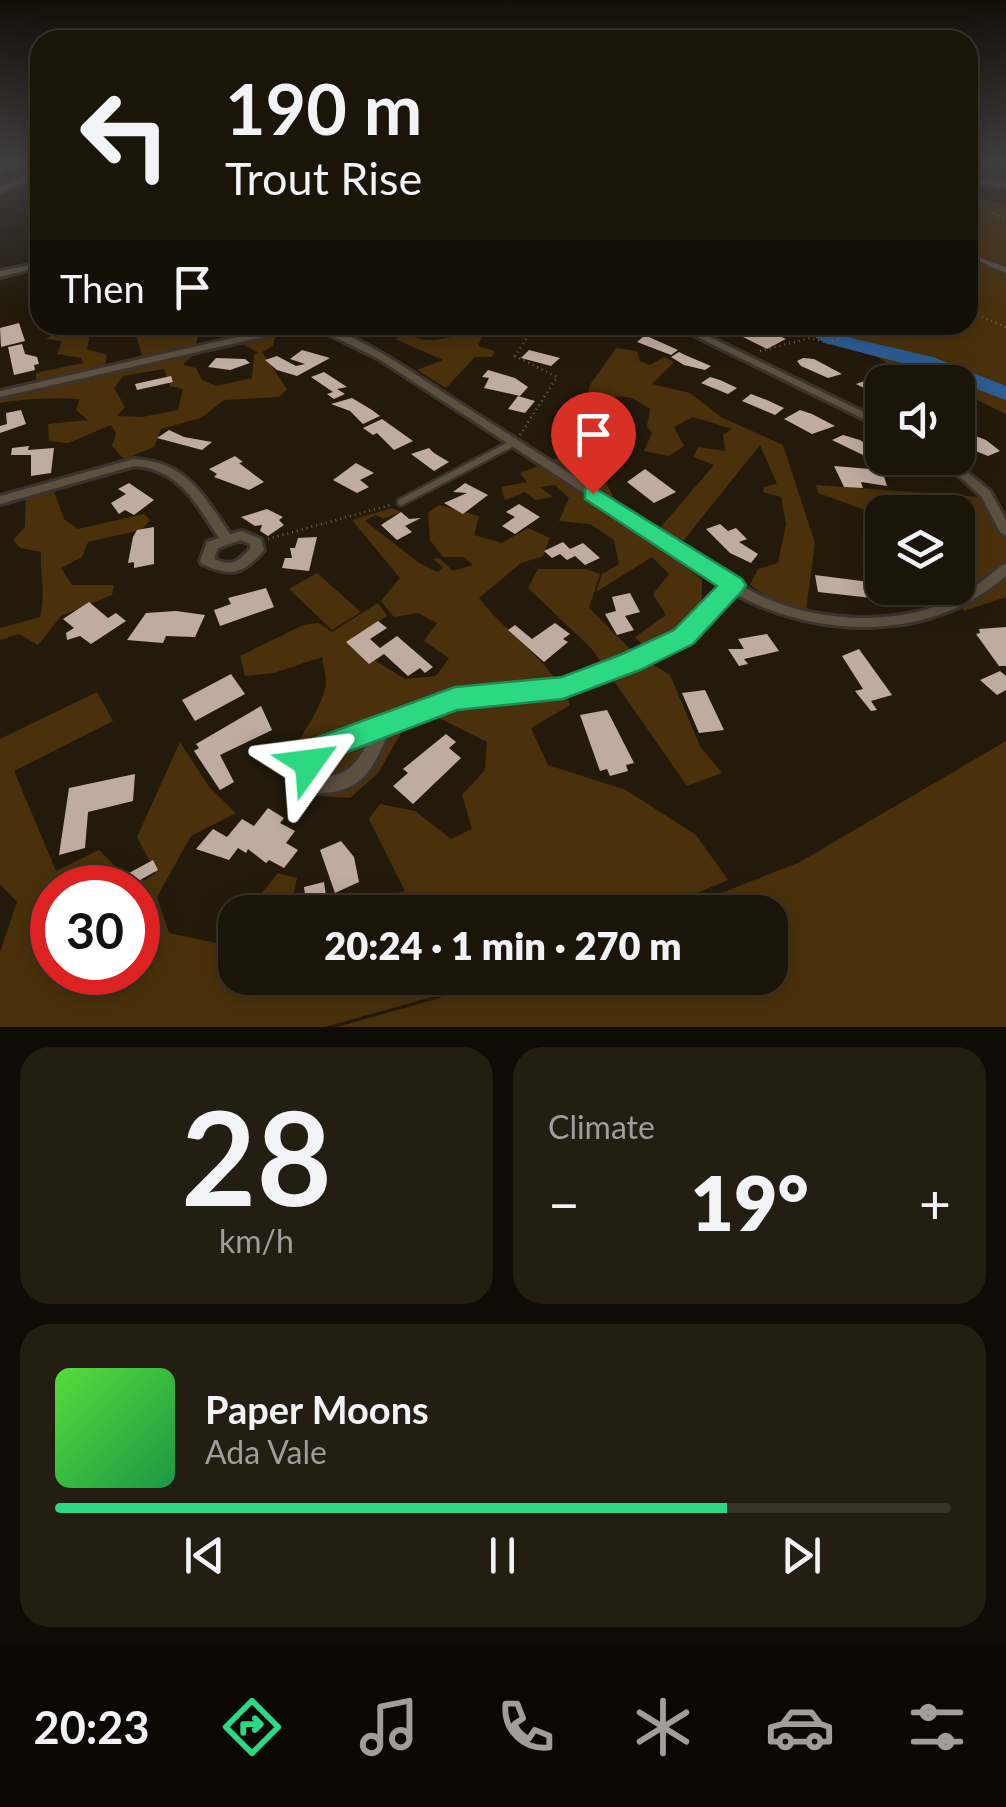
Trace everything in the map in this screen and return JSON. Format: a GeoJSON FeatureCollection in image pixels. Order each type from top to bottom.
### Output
{"type":"FeatureCollection","features":[{"type":"Feature","properties":{"kind":"street"},"geometry":{"type":"LineString","coordinates":[[0,274],[30,266]]}},
{"type":"Feature","properties":{"kind":"street"},"geometry":{"type":"LineString","coordinates":[[0,394],[258,335]]}},
{"type":"Feature","properties":{"kind":"street"},"geometry":{"type":"LineString","coordinates":[[336,335],[382,357],[769,605],[806,616],[873,622],[949,607],[975,596],[1006,570]]}},
{"type":"Feature","properties":{"kind":"street"},"geometry":{"type":"LineString","coordinates":[[698,335],[865,417]]}},
{"type":"Feature","properties":{"kind":"street"},"geometry":{"type":"LineString","coordinates":[[0,500],[134,462],[156,461],[184,482],[225,537]]}},
{"type":"Feature","properties":{"kind":"street"},"geometry":{"type":"LineString","coordinates":[[964,475],[986,494],[1006,532]]}},
{"type":"Feature","properties":{"kind":"street"},"geometry":{"type":"LineString","coordinates":[[242,535],[256,542],[257,550],[250,561],[234,568],[218,568],[206,556],[212,545],[225,537],[242,535]]}},
{"type":"Feature","properties":{"kind":"street"},"geometry":{"type":"LineString","coordinates":[[386,724],[361,771],[349,782],[337,786],[312,784],[306,777],[309,763],[320,749],[386,724],[455,699],[563,688],[630,663],[684,637],[733,585]]}},
{"type":"Feature","properties":{"kind":"lane"},"geometry":{"type":"LineString","coordinates":[[978,259],[1006,270]]}},
{"type":"Feature","properties":{"kind":"lane"},"geometry":{"type":"LineString","coordinates":[[401,502],[513,444]]}},
{"type":"Feature","properties":{"kind":"path"},"geometry":{"type":"LineString","coordinates":[[978,315],[1006,327]]}},
{"type":"Feature","properties":{"kind":"path"},"geometry":{"type":"LineString","coordinates":[[513,444],[557,377],[515,356],[529,335]]}},
{"type":"Feature","properties":{"kind":"path"},"geometry":{"type":"LineString","coordinates":[[760,351],[810,338],[833,343],[840,339]]}},
{"type":"Feature","properties":{"kind":"path"},"geometry":{"type":"LineString","coordinates":[[256,542],[401,502]]}},
{"type":"Feature","properties":{"kind":"shaded area"},"geometry":{"type":"Polygon","coordinates":[[[978,212],[1006,212],[1006,269],[978,258],[978,212]]]}},
{"type":"Feature","properties":{"kind":"shaded area"},"geometry":{"type":"Polygon","coordinates":[[[978,262],[1006,272],[1006,414],[975,399],[975,365],[888,363],[832,335],[978,335],[978,262]]]}},
{"type":"Feature","properties":{"kind":"shaded area"},"geometry":{"type":"Polygon","coordinates":[[[51,335],[90,335],[87,349],[107,355],[105,366],[142,355],[136,335],[198,337],[192,356],[183,365],[196,368],[202,380],[216,386],[252,378],[254,355],[259,353],[232,335],[288,335],[275,337],[273,346],[262,352],[287,389],[279,397],[224,400],[201,418],[161,429],[154,447],[124,459],[112,446],[116,433],[111,425],[68,443],[49,441],[48,424],[88,420],[76,410],[80,399],[0,403],[0,397],[36,388],[36,373],[83,363],[81,358],[57,354],[62,341],[46,339],[51,335]],[[164,369],[123,376],[114,388],[125,407],[117,416],[142,417],[178,410],[183,389],[170,386],[164,369]]]}},
{"type":"Feature","properties":{"kind":"shaded area"},"geometry":{"type":"Polygon","coordinates":[[[410,335],[436,340],[483,335],[478,346],[495,351],[492,357],[475,357],[446,388],[417,370],[443,360],[395,339],[410,335]]]}},
{"type":"Feature","properties":{"kind":"shaded area"},"geometry":{"type":"Polygon","coordinates":[[[616,348],[637,351],[640,361],[650,365],[664,357],[674,362],[652,384],[690,393],[721,417],[783,445],[815,543],[806,610],[773,600],[750,585],[758,569],[778,563],[786,524],[781,497],[763,492],[764,487],[777,484],[760,445],[683,541],[660,528],[714,465],[693,457],[698,447],[725,451],[723,435],[732,429],[693,417],[674,427],[684,446],[669,456],[644,451],[652,433],[647,426],[650,409],[632,398],[616,396],[601,408],[582,414],[590,385],[616,348]]]}},
{"type":"Feature","properties":{"kind":"shaded area"},"geometry":{"type":"Polygon","coordinates":[[[563,456],[599,465],[628,518],[653,543],[702,579],[702,605],[680,629],[645,648],[635,637],[666,615],[653,594],[669,574],[652,557],[596,592],[602,574],[619,564],[614,540],[590,524],[559,521],[569,498],[555,485],[540,487],[553,497],[535,500],[525,492],[505,500],[501,487],[527,482],[520,473],[563,456]]]}},
{"type":"Feature","properties":{"kind":"shaded area"},"geometry":{"type":"Polygon","coordinates":[[[51,483],[64,519],[78,529],[144,514],[150,520],[141,530],[88,542],[82,557],[61,568],[72,585],[114,585],[112,595],[61,616],[38,645],[19,634],[0,640],[0,628],[40,617],[41,552],[20,548],[13,540],[25,527],[26,490],[51,483]]]}},
{"type":"Feature","properties":{"kind":"shaded area"},"geometry":{"type":"Polygon","coordinates":[[[816,485],[954,495],[865,495],[865,510],[818,493],[816,485]]]}},
{"type":"Feature","properties":{"kind":"shaded area"},"geometry":{"type":"Polygon","coordinates":[[[975,497],[981,497],[1006,515],[1006,597],[964,611],[960,605],[975,605],[975,497]]]}},
{"type":"Feature","properties":{"kind":"shaded area"},"geometry":{"type":"Polygon","coordinates":[[[439,505],[479,516],[474,535],[502,543],[528,528],[550,538],[543,556],[521,563],[479,598],[553,675],[570,705],[531,728],[548,765],[626,790],[696,835],[728,880],[692,895],[393,895],[405,891],[369,819],[380,804],[415,811],[451,839],[472,829],[462,795],[485,770],[487,742],[437,717],[404,728],[378,773],[350,798],[305,795],[298,776],[297,749],[325,689],[322,657],[274,673],[245,676],[240,656],[303,625],[318,623],[332,632],[378,603],[387,616],[347,643],[405,679],[436,676],[449,658],[424,641],[437,623],[418,613],[394,617],[381,601],[400,578],[352,520],[392,508],[401,512],[384,519],[375,515],[365,521],[419,563],[438,572],[443,567],[433,559],[439,558],[453,571],[473,565],[464,557],[443,557],[430,540],[428,513],[439,505]]]}},
{"type":"Feature","properties":{"kind":"shaded area"},"geometry":{"type":"Polygon","coordinates":[[[538,569],[586,569],[600,574],[589,608],[634,653],[670,675],[700,746],[722,773],[687,786],[591,648],[528,588],[538,569]]]}},
{"type":"Feature","properties":{"kind":"shaded area"},"geometry":{"type":"Polygon","coordinates":[[[317,573],[361,612],[332,630],[289,589],[317,573]]]}},
{"type":"Feature","properties":{"kind":"shaded area"},"geometry":{"type":"Polygon","coordinates":[[[97,692],[113,721],[14,771],[53,865],[30,865],[30,995],[160,995],[160,906],[169,933],[218,943],[218,995],[439,995],[325,1027],[0,1027],[0,952],[17,902],[0,884],[0,739],[97,692]]]}},
{"type":"Feature","properties":{"kind":"shaded area"},"geometry":{"type":"Polygon","coordinates":[[[1006,741],[1006,1027],[337,1027],[450,995],[788,995],[788,895],[716,895],[800,862],[1006,741]]]}},
{"type":"Feature","properties":{"kind":"shaded area"},"geometry":{"type":"Polygon","coordinates":[[[180,742],[209,787],[236,813],[191,836],[160,892],[160,865],[152,865],[137,837],[180,742]]]}},
{"type":"Feature","properties":{"kind":"shaded area"},"geometry":{"type":"Polygon","coordinates":[[[99,850],[114,865],[68,865],[99,850]]]}},
{"type":"Feature","properties":{"kind":"shaded area"},"geometry":{"type":"Polygon","coordinates":[[[278,873],[297,878],[294,895],[260,895],[278,873]]]}},
{"type":"Feature","properties":{"kind":"building"},"geometry":{"type":"Polygon","coordinates":[[[19,323],[25,341],[1,347],[0,328],[19,323]]]}},
{"type":"Feature","properties":{"kind":"building"},"geometry":{"type":"Polygon","coordinates":[[[739,335],[778,335],[786,339],[767,349],[739,335]]]}},
{"type":"Feature","properties":{"kind":"building"},"geometry":{"type":"Polygon","coordinates":[[[643,337],[678,350],[671,355],[637,342],[643,337]]]}},
{"type":"Feature","properties":{"kind":"building"},"geometry":{"type":"Polygon","coordinates":[[[22,344],[25,354],[37,357],[39,364],[34,365],[35,370],[14,375],[8,347],[22,344]]]}},
{"type":"Feature","properties":{"kind":"building"},"geometry":{"type":"Polygon","coordinates":[[[302,350],[330,358],[297,376],[277,370],[265,360],[277,356],[296,366],[305,364],[290,359],[302,350]]]}},
{"type":"Feature","properties":{"kind":"building"},"geometry":{"type":"Polygon","coordinates":[[[529,350],[560,358],[551,366],[521,358],[529,350]]]}},
{"type":"Feature","properties":{"kind":"building"},"geometry":{"type":"Polygon","coordinates":[[[679,352],[711,366],[705,370],[684,365],[671,357],[679,352]]]}},
{"type":"Feature","properties":{"kind":"building"},"geometry":{"type":"Polygon","coordinates":[[[216,358],[245,359],[250,363],[230,370],[208,367],[216,358]]]}},
{"type":"Feature","properties":{"kind":"building"},"geometry":{"type":"Polygon","coordinates":[[[814,359],[842,374],[828,378],[801,366],[797,361],[814,359]]]}},
{"type":"Feature","properties":{"kind":"building"},"geometry":{"type":"Polygon","coordinates":[[[488,370],[515,378],[528,387],[520,396],[484,388],[489,378],[482,377],[488,370]]]}},
{"type":"Feature","properties":{"kind":"building"},"geometry":{"type":"Polygon","coordinates":[[[324,372],[347,387],[337,389],[345,394],[334,399],[327,394],[333,392],[311,377],[324,372]]]}},
{"type":"Feature","properties":{"kind":"building"},"geometry":{"type":"Polygon","coordinates":[[[171,376],[173,382],[137,390],[135,384],[171,376]]]}},
{"type":"Feature","properties":{"kind":"building"},"geometry":{"type":"Polygon","coordinates":[[[710,377],[737,388],[728,394],[701,383],[710,377]]]}},
{"type":"Feature","properties":{"kind":"building"},"geometry":{"type":"Polygon","coordinates":[[[751,394],[784,408],[775,415],[742,401],[751,394]]]}},
{"type":"Feature","properties":{"kind":"building"},"geometry":{"type":"Polygon","coordinates":[[[518,396],[535,401],[525,413],[508,409],[518,396]]]}},
{"type":"Feature","properties":{"kind":"building"},"geometry":{"type":"Polygon","coordinates":[[[352,398],[380,416],[363,424],[350,411],[331,404],[352,398]]]}},
{"type":"Feature","properties":{"kind":"building"},"geometry":{"type":"Polygon","coordinates":[[[21,410],[26,424],[0,433],[0,426],[7,424],[6,413],[21,410]]]}},
{"type":"Feature","properties":{"kind":"building"},"geometry":{"type":"Polygon","coordinates":[[[800,410],[835,426],[812,434],[784,419],[800,410]]]}},
{"type":"Feature","properties":{"kind":"building"},"geometry":{"type":"Polygon","coordinates":[[[382,419],[413,441],[394,450],[377,433],[373,435],[363,428],[382,419]]]}},
{"type":"Feature","properties":{"kind":"building"},"geometry":{"type":"Polygon","coordinates":[[[169,430],[212,442],[202,450],[157,438],[169,430]]]}},
{"type":"Feature","properties":{"kind":"building"},"geometry":{"type":"Polygon","coordinates":[[[584,430],[601,434],[628,449],[614,453],[577,436],[584,430]]]}},
{"type":"Feature","properties":{"kind":"building"},"geometry":{"type":"Polygon","coordinates":[[[843,435],[860,440],[865,443],[865,456],[832,440],[843,435]]]}},
{"type":"Feature","properties":{"kind":"building"},"geometry":{"type":"Polygon","coordinates":[[[975,436],[1000,451],[988,456],[975,451],[975,436]]]}},
{"type":"Feature","properties":{"kind":"building"},"geometry":{"type":"Polygon","coordinates":[[[29,446],[28,450],[54,448],[51,473],[31,476],[31,455],[11,455],[12,448],[29,446]]]}},
{"type":"Feature","properties":{"kind":"building"},"geometry":{"type":"Polygon","coordinates":[[[429,448],[449,462],[434,471],[411,454],[429,448]]]}},
{"type":"Feature","properties":{"kind":"building"},"geometry":{"type":"Polygon","coordinates":[[[235,456],[264,482],[249,490],[214,477],[217,474],[209,469],[235,456]]]}},
{"type":"Feature","properties":{"kind":"building"},"geometry":{"type":"Polygon","coordinates":[[[356,463],[374,473],[360,480],[369,487],[357,493],[333,480],[356,463]]]}},
{"type":"Feature","properties":{"kind":"building"},"geometry":{"type":"Polygon","coordinates":[[[834,466],[865,469],[865,475],[884,475],[887,486],[861,482],[863,488],[844,487],[834,466]]]}},
{"type":"Feature","properties":{"kind":"building"},"geometry":{"type":"Polygon","coordinates":[[[645,469],[676,492],[654,503],[627,482],[645,469]]]}},
{"type":"Feature","properties":{"kind":"building"},"geometry":{"type":"Polygon","coordinates":[[[129,483],[154,500],[134,515],[125,510],[119,514],[111,503],[126,494],[118,489],[129,483]]]}},
{"type":"Feature","properties":{"kind":"building"},"geometry":{"type":"Polygon","coordinates":[[[465,483],[488,495],[463,514],[444,503],[467,493],[453,492],[465,483]]]}},
{"type":"Feature","properties":{"kind":"building"},"geometry":{"type":"Polygon","coordinates":[[[519,504],[540,517],[515,534],[502,526],[515,517],[506,512],[519,504]]]}},
{"type":"Feature","properties":{"kind":"building"},"geometry":{"type":"Polygon","coordinates":[[[267,509],[283,517],[279,520],[284,525],[268,536],[260,531],[262,525],[255,526],[241,517],[267,509]]]}},
{"type":"Feature","properties":{"kind":"building"},"geometry":{"type":"Polygon","coordinates":[[[401,512],[409,519],[421,518],[405,526],[412,532],[397,540],[381,525],[401,512]]]}},
{"type":"Feature","properties":{"kind":"building"},"geometry":{"type":"Polygon","coordinates":[[[720,524],[728,531],[736,528],[747,539],[739,542],[758,554],[751,563],[730,553],[706,529],[720,524]]]}},
{"type":"Feature","properties":{"kind":"building"},"geometry":{"type":"Polygon","coordinates":[[[154,527],[154,564],[134,568],[134,562],[128,563],[133,537],[137,530],[154,527]]]}},
{"type":"Feature","properties":{"kind":"building"},"geometry":{"type":"Polygon","coordinates":[[[317,537],[309,571],[282,568],[285,558],[292,558],[290,548],[295,548],[298,538],[317,537]]]}},
{"type":"Feature","properties":{"kind":"building"},"geometry":{"type":"Polygon","coordinates":[[[563,542],[570,549],[583,543],[600,558],[585,565],[575,556],[567,560],[560,554],[552,558],[544,551],[563,542]]]}},
{"type":"Feature","properties":{"kind":"building"},"geometry":{"type":"Polygon","coordinates":[[[815,575],[865,581],[865,597],[818,592],[815,575]]]}},
{"type":"Feature","properties":{"kind":"building"},"geometry":{"type":"Polygon","coordinates":[[[266,588],[274,607],[220,626],[214,610],[231,604],[228,598],[266,588]]]}},
{"type":"Feature","properties":{"kind":"building"},"geometry":{"type":"Polygon","coordinates":[[[630,593],[640,612],[625,616],[634,630],[617,635],[605,614],[616,611],[612,597],[630,593]]]}},
{"type":"Feature","properties":{"kind":"building"},"geometry":{"type":"Polygon","coordinates":[[[89,602],[108,618],[116,613],[126,621],[91,644],[80,636],[67,640],[66,633],[74,628],[63,619],[89,602]]]}},
{"type":"Feature","properties":{"kind":"building"},"geometry":{"type":"Polygon","coordinates":[[[176,611],[205,615],[195,637],[166,636],[163,643],[127,640],[146,613],[176,611]]]}},
{"type":"Feature","properties":{"kind":"building"},"geometry":{"type":"Polygon","coordinates":[[[378,621],[387,628],[370,639],[380,648],[397,636],[433,667],[425,673],[420,668],[408,676],[384,654],[369,664],[346,642],[378,621]]]}},
{"type":"Feature","properties":{"kind":"building"},"geometry":{"type":"Polygon","coordinates":[[[555,623],[570,634],[563,639],[568,642],[544,662],[508,630],[515,625],[532,639],[555,623]]]}},
{"type":"Feature","properties":{"kind":"building"},"geometry":{"type":"Polygon","coordinates":[[[1006,627],[1006,666],[999,666],[976,634],[979,629],[1006,627]]]}},
{"type":"Feature","properties":{"kind":"building"},"geometry":{"type":"Polygon","coordinates":[[[767,634],[779,651],[744,659],[748,664],[739,666],[728,649],[744,649],[738,639],[767,634]]]}},
{"type":"Feature","properties":{"kind":"building"},"geometry":{"type":"Polygon","coordinates":[[[859,649],[892,695],[871,701],[877,710],[871,711],[855,691],[863,689],[842,656],[859,649]]]}},
{"type":"Feature","properties":{"kind":"building"},"geometry":{"type":"Polygon","coordinates":[[[1000,671],[1006,676],[1006,690],[997,695],[980,680],[1000,671]]]}},
{"type":"Feature","properties":{"kind":"building"},"geometry":{"type":"Polygon","coordinates":[[[231,674],[245,694],[195,721],[182,700],[231,674]]]}},
{"type":"Feature","properties":{"kind":"building"},"geometry":{"type":"Polygon","coordinates":[[[705,690],[724,730],[699,733],[682,693],[705,690]]]}},
{"type":"Feature","properties":{"kind":"building"},"geometry":{"type":"Polygon","coordinates":[[[261,706],[272,730],[220,755],[234,782],[220,790],[194,751],[199,748],[196,744],[261,706]]]}},
{"type":"Feature","properties":{"kind":"building"},"geometry":{"type":"Polygon","coordinates":[[[607,710],[634,763],[626,765],[628,771],[610,776],[607,769],[600,771],[580,715],[607,710]]]}},
{"type":"Feature","properties":{"kind":"building"},"geometry":{"type":"Polygon","coordinates":[[[446,734],[456,742],[449,748],[461,758],[413,804],[393,786],[408,773],[403,769],[446,734]]]}},
{"type":"Feature","properties":{"kind":"building"},"geometry":{"type":"Polygon","coordinates":[[[135,774],[133,801],[88,812],[85,848],[59,855],[69,788],[135,774]]]}},
{"type":"Feature","properties":{"kind":"building"},"geometry":{"type":"Polygon","coordinates":[[[268,808],[284,818],[280,823],[295,831],[286,843],[298,850],[284,868],[269,860],[266,863],[248,849],[246,853],[238,848],[229,860],[196,849],[213,829],[227,837],[242,819],[254,826],[268,808]]]}},
{"type":"Feature","properties":{"kind":"building"},"geometry":{"type":"Polygon","coordinates":[[[341,841],[354,857],[359,882],[335,893],[320,850],[341,841]]]}},
{"type":"Feature","properties":{"kind":"building"},"geometry":{"type":"Polygon","coordinates":[[[324,882],[326,895],[305,895],[304,887],[324,882]]]}},
{"type":"Feature","properties":{"kind":"waterway"},"geometry":{"type":"LineString","coordinates":[[823,335],[925,362],[1006,393]]}},
{"type":"Feature","properties":{"kind":"route"},"geometry":{"type":"LineString","coordinates":[[309,763],[320,749],[455,699],[563,688],[630,663],[684,637],[733,585],[593,494]]}}]}
